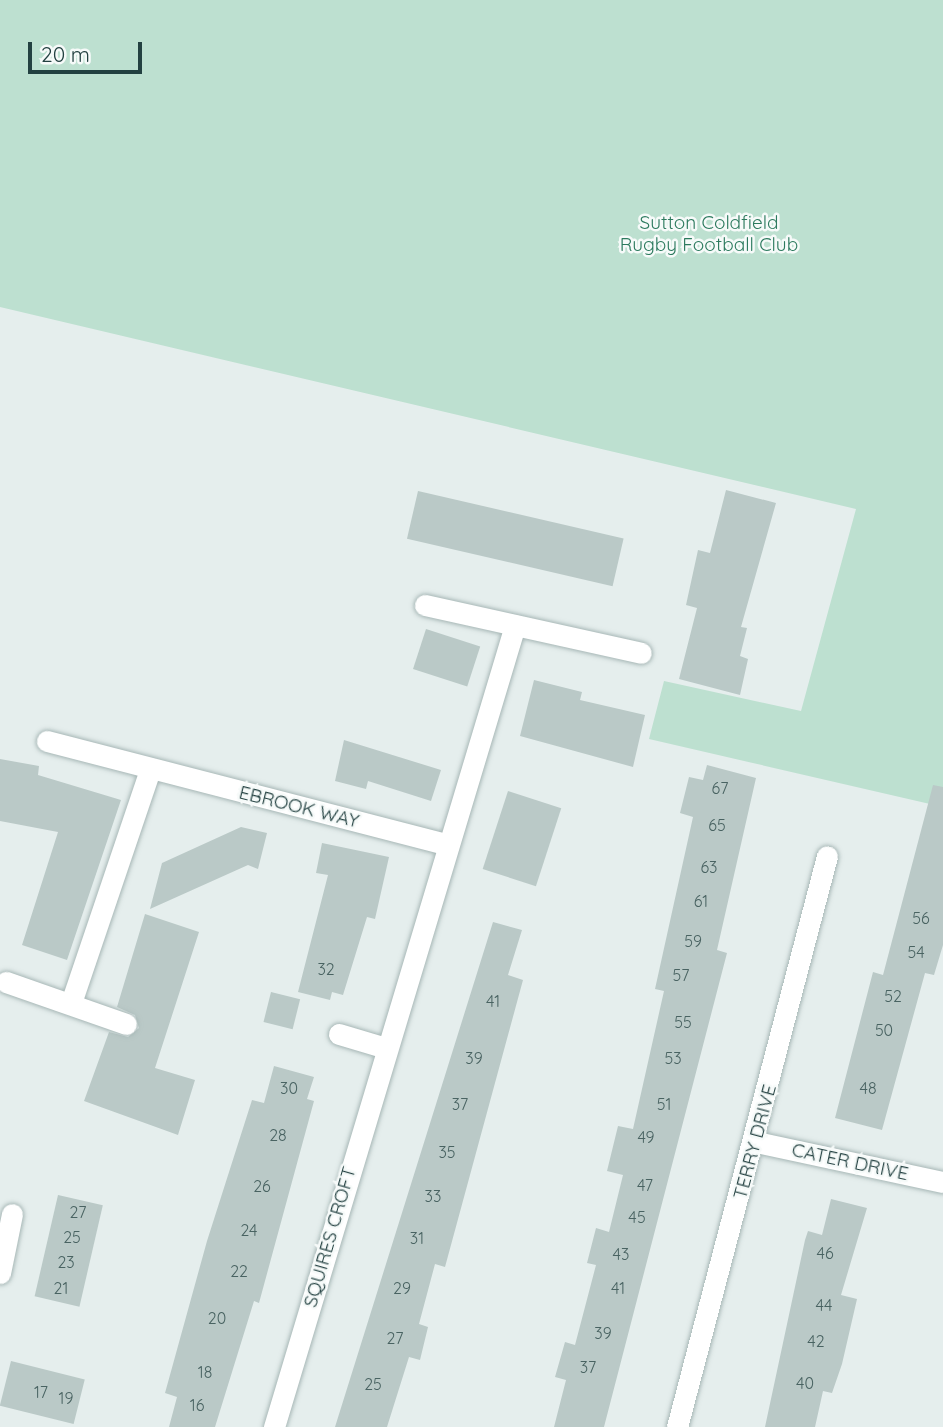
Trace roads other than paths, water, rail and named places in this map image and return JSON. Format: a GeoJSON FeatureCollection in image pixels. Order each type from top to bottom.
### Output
{"type":"FeatureCollection","features":[{"type":"Feature","properties":{"kind":"street"},"geometry":{"type":"LineString","coordinates":[[425,605],[641,653]]}},
{"type":"Feature","properties":{"kind":"street","name":"SQUIRES CROFT"},"geometry":{"type":"LineString","coordinates":[[274,1427],[515,625]]}},
{"type":"Feature","properties":{"kind":"street","name":"EBROOK WAY"},"geometry":{"type":"LineString","coordinates":[[47,741],[448,845]]}},
{"type":"Feature","properties":{"kind":"street"},"geometry":{"type":"LineString","coordinates":[[71,1003],[150,769]]}},
{"type":"Feature","properties":{"kind":"street","name":"TERRY DRIVE"},"geometry":{"type":"LineString","coordinates":[[677,1427],[756,1142],[827,856]]}},
{"type":"Feature","properties":{"kind":"street"},"geometry":{"type":"LineString","coordinates":[[6,982],[127,1024]]}},
{"type":"Feature","properties":{"kind":"street"},"geometry":{"type":"LineString","coordinates":[[339,1034],[386,1048]]}},
{"type":"Feature","properties":{"kind":"street","name":"CATER DRIVE"},"geometry":{"type":"LineString","coordinates":[[756,1142],[943,1182]]}},
{"type":"Feature","properties":{"kind":"street"},"geometry":{"type":"LineString","coordinates":[[1,1264],[12,1214]]}},
{"type":"Feature","properties":{"kind":"park label","name":"Sutton Coldfield Rugby Football Club"},"geometry":{"type":"Point","coordinates":[709,234]}}]}
